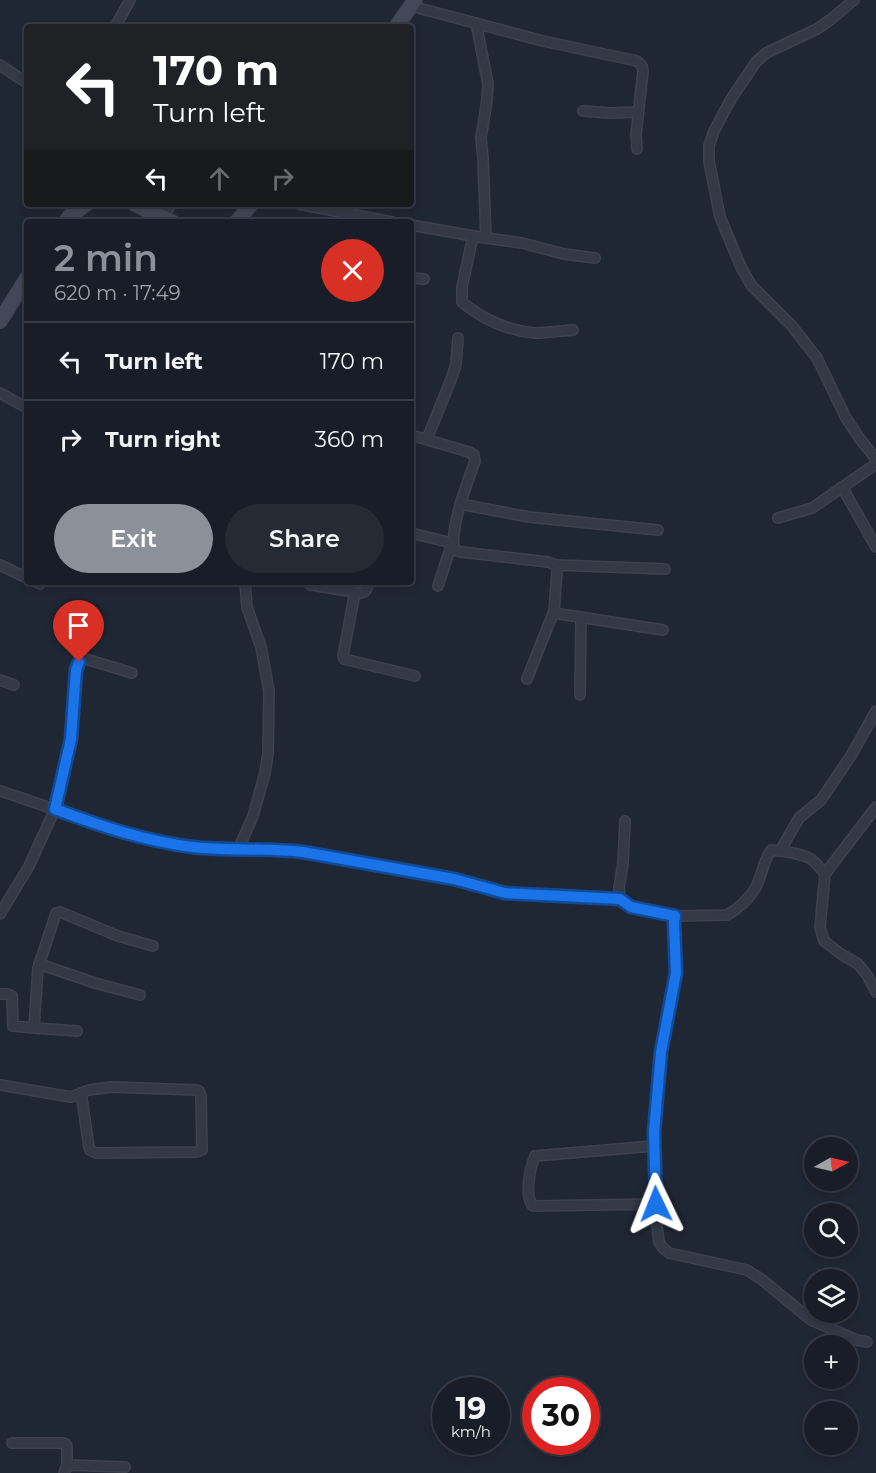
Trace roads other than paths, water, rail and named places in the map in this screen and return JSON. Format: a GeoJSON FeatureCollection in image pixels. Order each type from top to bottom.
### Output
{"type":"FeatureCollection","features":[{"type":"Feature","properties":{"kind":"main road"},"geometry":{"type":"LineString","coordinates":[[398,24],[413,3]]}},
{"type":"Feature","properties":{"kind":"main road"},"geometry":{"type":"LineString","coordinates":[[68,219],[80,207]]}},
{"type":"Feature","properties":{"kind":"main road"},"geometry":{"type":"LineString","coordinates":[[141,207],[166,219]]}},
{"type":"Feature","properties":{"kind":"main road"},"geometry":{"type":"LineString","coordinates":[[239,219],[249,207]]}},
{"type":"Feature","properties":{"kind":"main road"},"geometry":{"type":"LineString","coordinates":[[0,321],[24,284]]}},
{"type":"Feature","properties":{"kind":"street"},"geometry":{"type":"LineString","coordinates":[[117,24],[130,0]]}},
{"type":"Feature","properties":{"kind":"street"},"geometry":{"type":"LineString","coordinates":[[854,0],[817,29],[766,53],[756,62],[731,99],[714,131],[709,146],[709,161],[720,217],[746,276],[758,293],[801,336],[817,358],[846,418],[876,459]]}},
{"type":"Feature","properties":{"kind":"street"},"geometry":{"type":"LineString","coordinates":[[413,3],[543,41],[637,61],[643,71],[636,135],[637,149]]}},
{"type":"Feature","properties":{"kind":"street"},"geometry":{"type":"LineString","coordinates":[[476,23],[488,84],[481,147],[486,238]]}},
{"type":"Feature","properties":{"kind":"street"},"geometry":{"type":"LineString","coordinates":[[0,65],[24,80]]}},
{"type":"Feature","properties":{"kind":"street"},"geometry":{"type":"LineString","coordinates":[[583,111],[638,112]]}},
{"type":"Feature","properties":{"kind":"street"},"geometry":{"type":"LineString","coordinates":[[314,207],[376,219]]}},
{"type":"Feature","properties":{"kind":"street"},"geometry":{"type":"LineString","coordinates":[[414,226],[522,243],[564,254],[595,258]]}},
{"type":"Feature","properties":{"kind":"street"},"geometry":{"type":"LineString","coordinates":[[473,236],[462,287],[462,302],[494,323],[507,327],[534,333],[573,330]]}},
{"type":"Feature","properties":{"kind":"street"},"geometry":{"type":"LineString","coordinates":[[414,278],[424,279]]}},
{"type":"Feature","properties":{"kind":"street"},"geometry":{"type":"LineString","coordinates":[[427,439],[456,364],[458,338]]}},
{"type":"Feature","properties":{"kind":"street"},"geometry":{"type":"LineString","coordinates":[[0,393],[24,406]]}},
{"type":"Feature","properties":{"kind":"street"},"geometry":{"type":"LineString","coordinates":[[414,436],[470,452],[474,455],[475,461],[460,504],[452,543],[438,586]]}},
{"type":"Feature","properties":{"kind":"street"},"geometry":{"type":"LineString","coordinates":[[778,518],[812,508],[876,464]]}},
{"type":"Feature","properties":{"kind":"street"},"geometry":{"type":"LineString","coordinates":[[842,487],[876,547]]}},
{"type":"Feature","properties":{"kind":"street"},"geometry":{"type":"LineString","coordinates":[[460,504],[529,517],[658,530]]}},
{"type":"Feature","properties":{"kind":"street"},"geometry":{"type":"LineString","coordinates":[[414,534],[452,543]]}},
{"type":"Feature","properties":{"kind":"street"},"geometry":{"type":"LineString","coordinates":[[452,543],[454,550],[462,552],[548,562],[556,566],[665,569]]}},
{"type":"Feature","properties":{"kind":"street"},"geometry":{"type":"LineString","coordinates":[[0,565],[24,577]]}},
{"type":"Feature","properties":{"kind":"street"},"geometry":{"type":"LineString","coordinates":[[527,679],[554,611],[556,566]]}},
{"type":"Feature","properties":{"kind":"street"},"geometry":{"type":"LineString","coordinates":[[238,850],[253,816],[267,764],[268,744],[269,691],[261,647],[247,607],[245,585]]}},
{"type":"Feature","properties":{"kind":"street"},"geometry":{"type":"LineString","coordinates":[[311,585],[355,592],[364,592],[368,585]]}},
{"type":"Feature","properties":{"kind":"street"},"geometry":{"type":"LineString","coordinates":[[355,592],[344,659],[415,676]]}},
{"type":"Feature","properties":{"kind":"street"},"geometry":{"type":"LineString","coordinates":[[554,611],[560,614],[663,630]]}},
{"type":"Feature","properties":{"kind":"street"},"geometry":{"type":"LineString","coordinates":[[580,695],[581,617]]}},
{"type":"Feature","properties":{"kind":"street"},"geometry":{"type":"LineString","coordinates":[[0,914],[33,858],[55,809],[71,739],[76,670],[79,662],[82,659],[89,660],[132,673]]}},
{"type":"Feature","properties":{"kind":"street"},"geometry":{"type":"LineString","coordinates":[[0,680],[14,685]]}},
{"type":"Feature","properties":{"kind":"street"},"geometry":{"type":"LineString","coordinates":[[780,850],[799,818],[821,800],[852,754],[876,711]]}},
{"type":"Feature","properties":{"kind":"street"},"geometry":{"type":"LineString","coordinates":[[0,791],[136,837],[192,847],[303,852],[454,879],[505,893],[620,899],[631,907],[675,916],[727,915],[734,911],[755,888],[771,850],[780,850],[809,858],[825,874]]}},
{"type":"Feature","properties":{"kind":"street"},"geometry":{"type":"LineString","coordinates":[[876,807],[825,874],[820,927],[824,941],[858,964],[876,992]]}},
{"type":"Feature","properties":{"kind":"street"},"geometry":{"type":"LineString","coordinates":[[620,899],[625,821]]}},
{"type":"Feature","properties":{"kind":"street"},"geometry":{"type":"LineString","coordinates":[[34,1028],[39,964],[56,913],[60,912],[118,936],[153,946]]}},
{"type":"Feature","properties":{"kind":"street"},"geometry":{"type":"LineString","coordinates":[[675,916],[676,973],[661,1052],[654,1132],[656,1218],[659,1242],[669,1253],[747,1269],[810,1320],[867,1342]]}},
{"type":"Feature","properties":{"kind":"street"},"geometry":{"type":"LineString","coordinates":[[39,964],[140,995]]}},
{"type":"Feature","properties":{"kind":"street"},"geometry":{"type":"LineString","coordinates":[[0,994],[12,996],[13,1026],[77,1031]]}},
{"type":"Feature","properties":{"kind":"street"},"geometry":{"type":"LineString","coordinates":[[0,1085],[67,1097],[89,1090],[112,1087],[199,1091],[202,1150],[197,1152],[92,1152],[89,1147],[81,1093]]}},
{"type":"Feature","properties":{"kind":"street"},"geometry":{"type":"LineString","coordinates":[[654,1146],[536,1156],[531,1166],[528,1194],[533,1206],[656,1204]]}},
{"type":"Feature","properties":{"kind":"street"},"geometry":{"type":"LineString","coordinates":[[12,1443],[66,1444],[65,1469],[125,1467]]}}]}
